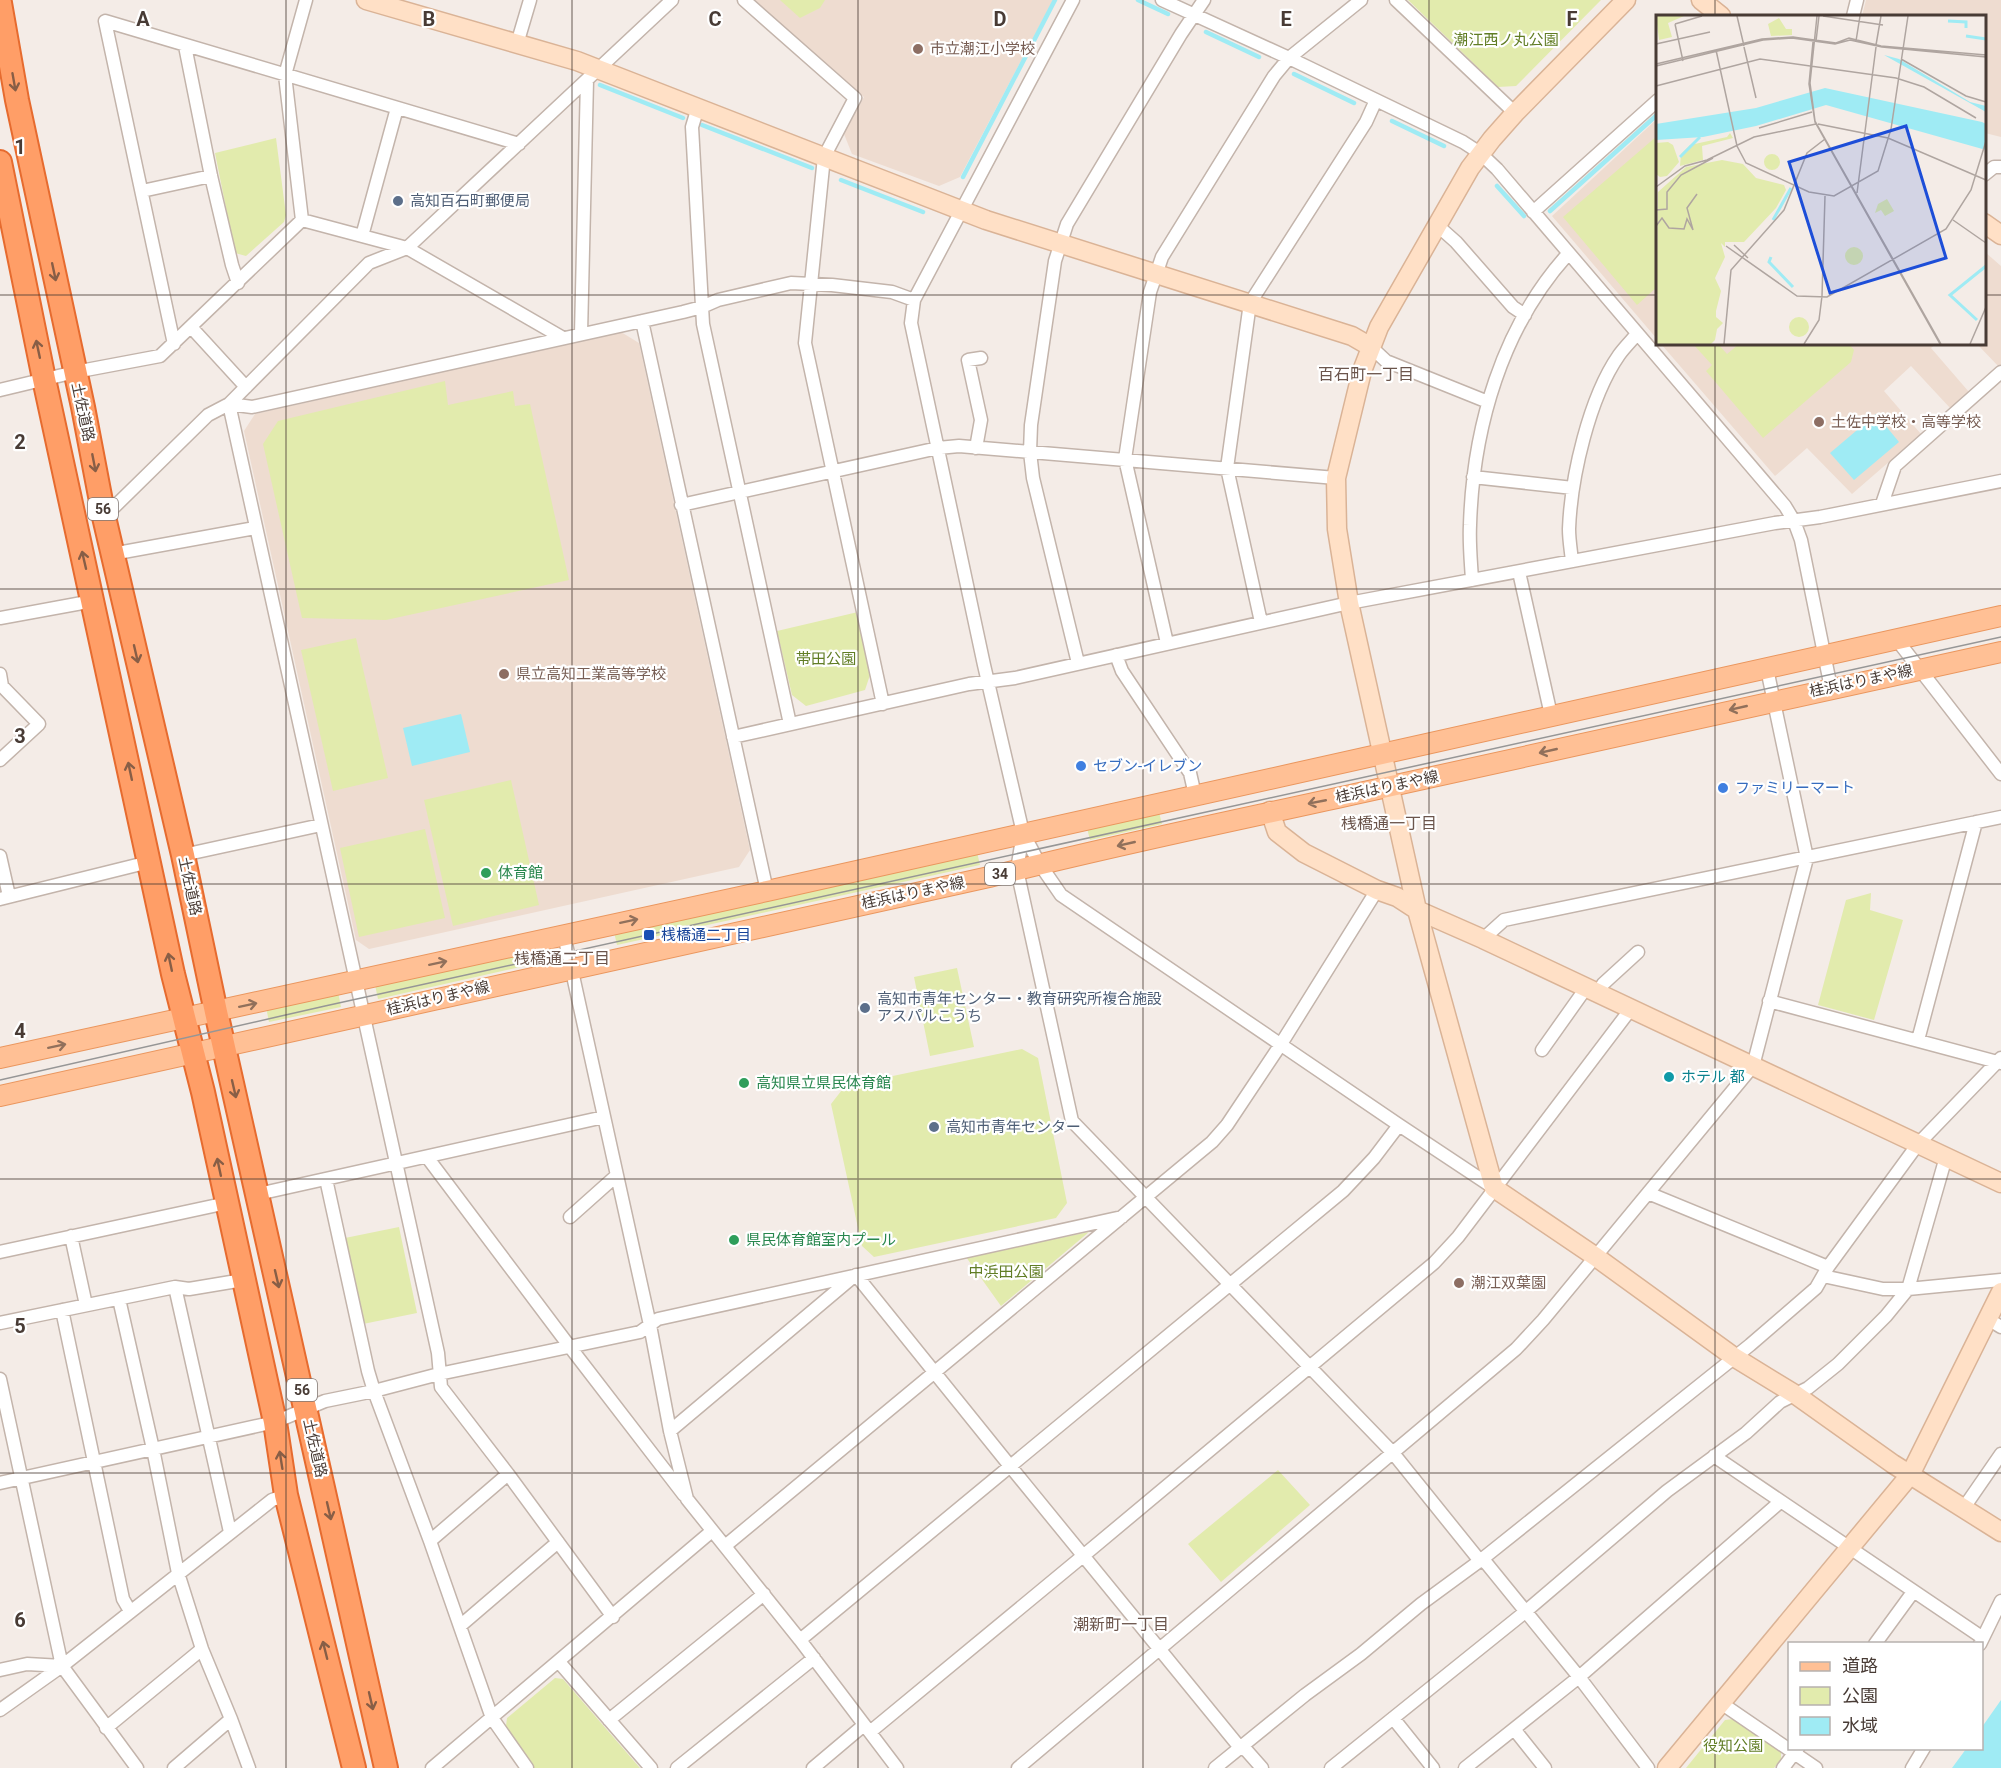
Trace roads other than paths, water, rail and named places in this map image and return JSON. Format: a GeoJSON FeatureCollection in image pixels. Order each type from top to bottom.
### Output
{"type":"FeatureCollection","features":[{"type":"Feature","properties":{"kind":"highway","name":"土佐道路"},"geometry":{"type":"LineString","coordinates":[[0,3],[17,100],[112,554],[183,855],[216,1012],[386,1768]]}},
{"type":"Feature","properties":{"kind":"highway","name":"土佐道路"},"geometry":{"type":"LineString","coordinates":[[0,162],[44,379],[173,974],[194,1053],[275,1422],[286,1495],[354,1768]]}},
{"type":"Feature","properties":{"kind":"main road","name":"34"},"geometry":{"type":"LineString","coordinates":[[0,1058],[767,891],[2001,616]]}},
{"type":"Feature","properties":{"kind":"main road","name":"桂浜はりまや線"},"geometry":{"type":"LineString","coordinates":[[0,1096],[1017,870],[1270,811],[2001,652]]}},
{"type":"Feature","properties":{"kind":"street"},"geometry":{"type":"LineString","coordinates":[[302,220],[285,75],[306,0]]}},
{"type":"Feature","properties":{"kind":"street"},"geometry":{"type":"LineString","coordinates":[[366,0],[517,44],[593,74],[698,107],[963,211],[1353,336],[1371,347],[1386,361],[1488,402]]}},
{"type":"Feature","properties":{"kind":"street"},"geometry":{"type":"LineString","coordinates":[[517,44],[530,0]]}},
{"type":"Feature","properties":{"kind":"street"},"geometry":{"type":"LineString","coordinates":[[104,517],[208,415],[229,404],[369,263],[407,248],[672,0]]}},
{"type":"Feature","properties":{"kind":"street"},"geometry":{"type":"LineString","coordinates":[[744,0],[855,98],[824,157],[805,343],[884,704]]}},
{"type":"Feature","properties":{"kind":"street"},"geometry":{"type":"LineString","coordinates":[[1072,0],[963,211],[914,300],[911,323],[1023,833],[1040,863],[1062,895],[1596,1257],[1734,1357],[1796,1395],[1910,1476],[2001,1532]]}},
{"type":"Feature","properties":{"kind":"street"},"geometry":{"type":"LineString","coordinates":[[1162,0],[1463,142],[1480,153],[1497,169],[1785,506],[1801,540],[1831,688]]}},
{"type":"Feature","properties":{"kind":"street"},"geometry":{"type":"LineString","coordinates":[[1078,663],[1033,478],[1030,452],[1031,425],[1055,261],[1067,225],[1204,0]]}},
{"type":"Feature","properties":{"kind":"street"},"geometry":{"type":"LineString","coordinates":[[1167,643],[1125,459],[1150,292],[1155,274],[1162,256],[1274,76],[1289,58],[1361,0]]}},
{"type":"Feature","properties":{"kind":"street"},"geometry":{"type":"LineString","coordinates":[[1396,0],[1515,113]]}},
{"type":"Feature","properties":{"kind":"street"},"geometry":{"type":"LineString","coordinates":[[1494,1188],[1418,910],[1349,603],[1337,529],[1336,478],[1362,371],[1379,327],[1470,168],[1515,113],[1626,0]]}},
{"type":"Feature","properties":{"kind":"street"},"geometry":{"type":"LineString","coordinates":[[1701,0],[1720,15]]}},
{"type":"Feature","properties":{"kind":"street"},"geometry":{"type":"LineString","coordinates":[[1853,15],[1857,0]]}},
{"type":"Feature","properties":{"kind":"street"},"geometry":{"type":"LineString","coordinates":[[174,344],[105,21],[519,144]]}},
{"type":"Feature","properties":{"kind":"street"},"geometry":{"type":"LineString","coordinates":[[185,46],[212,176],[238,283]]}},
{"type":"Feature","properties":{"kind":"street"},"geometry":{"type":"LineString","coordinates":[[581,334],[593,74]]}},
{"type":"Feature","properties":{"kind":"street"},"geometry":{"type":"LineString","coordinates":[[1261,622],[1227,468],[1250,303],[1366,122],[1376,100]]}},
{"type":"Feature","properties":{"kind":"street"},"geometry":{"type":"LineString","coordinates":[[1533,212],[1656,102]]}},
{"type":"Feature","properties":{"kind":"street"},"geometry":{"type":"LineString","coordinates":[[698,107],[692,127],[703,324],[790,724]]}},
{"type":"Feature","properties":{"kind":"street"},"geometry":{"type":"LineString","coordinates":[[362,236],[397,108]]}},
{"type":"Feature","properties":{"kind":"street"},"geometry":{"type":"LineString","coordinates":[[1986,173],[1994,167],[2001,167]]}},
{"type":"Feature","properties":{"kind":"street"},"geometry":{"type":"LineString","coordinates":[[142,191],[212,176]]}},
{"type":"Feature","properties":{"kind":"street"},"geometry":{"type":"LineString","coordinates":[[302,220],[407,248],[562,338]]}},
{"type":"Feature","properties":{"kind":"street"},"geometry":{"type":"LineString","coordinates":[[0,390],[75,372],[160,356],[302,220]]}},
{"type":"Feature","properties":{"kind":"street"},"geometry":{"type":"LineString","coordinates":[[1986,225],[2001,236]]}},
{"type":"Feature","properties":{"kind":"street"},"geometry":{"type":"LineString","coordinates":[[1438,226],[1456,242],[1513,307],[1525,315]]}},
{"type":"Feature","properties":{"kind":"street"},"geometry":{"type":"LineString","coordinates":[[1472,580],[1470,527],[1473,477],[1488,402],[1501,363],[1525,315],[1547,277],[1568,254]]}},
{"type":"Feature","properties":{"kind":"street"},"geometry":{"type":"LineString","coordinates":[[229,404],[252,407],[642,321],[791,283],[892,292],[914,300]]}},
{"type":"Feature","properties":{"kind":"street"},"geometry":{"type":"LineString","coordinates":[[642,321],[767,891]]}},
{"type":"Feature","properties":{"kind":"street"},"geometry":{"type":"LineString","coordinates":[[191,327],[246,387]]}},
{"type":"Feature","properties":{"kind":"street"},"geometry":{"type":"LineString","coordinates":[[1572,561],[1569,531],[1573,488],[1588,424],[1602,385],[1618,356],[1636,334]]}},
{"type":"Feature","properties":{"kind":"street"},"geometry":{"type":"LineString","coordinates":[[976,448],[981,420],[968,360],[981,358]]}},
{"type":"Feature","properties":{"kind":"street"},"geometry":{"type":"LineString","coordinates":[[1882,504],[1895,466],[2001,372]]}},
{"type":"Feature","properties":{"kind":"street"},"geometry":{"type":"LineString","coordinates":[[229,404],[438,1353],[441,1387],[613,1617]]}},
{"type":"Feature","properties":{"kind":"street"},"geometry":{"type":"LineString","coordinates":[[681,505],[938,448],[958,446],[1336,478]]}},
{"type":"Feature","properties":{"kind":"street"},"geometry":{"type":"LineString","coordinates":[[1473,477],[1573,488]]}},
{"type":"Feature","properties":{"kind":"street"},"geometry":{"type":"LineString","coordinates":[[733,737],[969,684],[1015,678],[1349,603],[2001,482]]}},
{"type":"Feature","properties":{"kind":"street"},"geometry":{"type":"LineString","coordinates":[[112,554],[255,528]]}},
{"type":"Feature","properties":{"kind":"street"},"geometry":{"type":"LineString","coordinates":[[1519,572],[1551,715]]}},
{"type":"Feature","properties":{"kind":"street"},"geometry":{"type":"LineString","coordinates":[[0,618],[93,601]]}},
{"type":"Feature","properties":{"kind":"street"},"geometry":{"type":"LineString","coordinates":[[1897,640],[2001,774]]}},
{"type":"Feature","properties":{"kind":"street"},"geometry":{"type":"LineString","coordinates":[[1116,655],[1122,671],[1190,773],[1195,795]]}},
{"type":"Feature","properties":{"kind":"street"},"geometry":{"type":"LineString","coordinates":[[1018,1768],[1516,1349],[1596,1257],[1753,1066],[1807,858],[1767,669]]}},
{"type":"Feature","properties":{"kind":"street"},"geometry":{"type":"LineString","coordinates":[[0,760],[39,724],[1,683]]}},
{"type":"Feature","properties":{"kind":"street"},"geometry":{"type":"LineString","coordinates":[[1270,811],[1277,832],[1304,853],[1377,890],[1397,897],[1418,910],[1630,1010],[2001,1181]]}},
{"type":"Feature","properties":{"kind":"street"},"geometry":{"type":"LineString","coordinates":[[1483,939],[1504,920],[2001,817]]}},
{"type":"Feature","properties":{"kind":"street"},"geometry":{"type":"LineString","coordinates":[[1918,1040],[1976,822]]}},
{"type":"Feature","properties":{"kind":"street"},"geometry":{"type":"LineString","coordinates":[[183,855],[321,825]]}},
{"type":"Feature","properties":{"kind":"street"},"geometry":{"type":"LineString","coordinates":[[1023,833],[1017,870],[1072,1121],[1393,1453],[1476,1556],[1487,1564],[1579,1677],[1648,1768]]}},
{"type":"Feature","properties":{"kind":"street"},"geometry":{"type":"LineString","coordinates":[[0,856],[5,897],[149,862]]}},
{"type":"Feature","properties":{"kind":"street"},"geometry":{"type":"LineString","coordinates":[[725,1546],[1212,1142],[1227,1125],[1281,1044],[1377,890]]}},
{"type":"Feature","properties":{"kind":"street"},"geometry":{"type":"LineString","coordinates":[[564,935],[650,1325],[670,1431],[687,1499]]}},
{"type":"Feature","properties":{"kind":"street"},"geometry":{"type":"LineString","coordinates":[[1542,1050],[1592,991],[1638,952]]}},
{"type":"Feature","properties":{"kind":"street"},"geometry":{"type":"LineString","coordinates":[[1769,1001],[2000,1061]]}},
{"type":"Feature","properties":{"kind":"street"},"geometry":{"type":"LineString","coordinates":[[813,1768],[867,1728],[1083,1556],[1434,1263],[1458,1237],[1630,1010]]}},
{"type":"Feature","properties":{"kind":"street"},"geometry":{"type":"LineString","coordinates":[[1215,1768],[1421,1604],[1481,1560],[1734,1357],[1816,1288],[1918,1144],[2000,1061]]}},
{"type":"Feature","properties":{"kind":"street"},"geometry":{"type":"LineString","coordinates":[[258,1194],[604,1117]]}},
{"type":"Feature","properties":{"kind":"street"},"geometry":{"type":"LineString","coordinates":[[800,1640],[1343,1191],[1374,1158],[1399,1125]]}},
{"type":"Feature","properties":{"kind":"street"},"geometry":{"type":"LineString","coordinates":[[428,1157],[570,1347],[712,1531],[814,1658],[897,1768]]}},
{"type":"Feature","properties":{"kind":"street"},"geometry":{"type":"LineString","coordinates":[[1331,1768],[1525,1612],[1667,1491],[1746,1433],[1780,1402],[1808,1388],[1838,1364],[1886,1316],[1908,1289],[1946,1157]]}},
{"type":"Feature","properties":{"kind":"street"},"geometry":{"type":"LineString","coordinates":[[570,1217],[616,1176]]}},
{"type":"Feature","properties":{"kind":"street"},"geometry":{"type":"LineString","coordinates":[[326,1179],[374,1391],[430,1540],[492,1718],[527,1768]]}},
{"type":"Feature","properties":{"kind":"street"},"geometry":{"type":"LineString","coordinates":[[1648,1193],[1826,1272],[1883,1289],[1908,1289],[2001,1280]]}},
{"type":"Feature","properties":{"kind":"street"},"geometry":{"type":"LineString","coordinates":[[0,1252],[227,1203]]}},
{"type":"Feature","properties":{"kind":"street"},"geometry":{"type":"LineString","coordinates":[[0,1483],[275,1422],[325,1401],[439,1374],[640,1332],[658,1319],[1122,1217]]}},
{"type":"Feature","properties":{"kind":"street"},"geometry":{"type":"LineString","coordinates":[[71,1236],[86,1305]]}},
{"type":"Feature","properties":{"kind":"street"},"geometry":{"type":"LineString","coordinates":[[856,1275],[1237,1744],[1262,1768]]}},
{"type":"Feature","properties":{"kind":"street"},"geometry":{"type":"LineString","coordinates":[[670,1431],[856,1275]]}},
{"type":"Feature","properties":{"kind":"street"},"geometry":{"type":"LineString","coordinates":[[0,1323],[175,1287],[189,1289],[243,1280]]}},
{"type":"Feature","properties":{"kind":"street"},"geometry":{"type":"LineString","coordinates":[[175,1287],[230,1532]]}},
{"type":"Feature","properties":{"kind":"street"},"geometry":{"type":"LineString","coordinates":[[1667,1768],[1910,1476],[1994,1323],[2001,1292]]}},
{"type":"Feature","properties":{"kind":"street"},"geometry":{"type":"LineString","coordinates":[[119,1299],[178,1573],[202,1649],[249,1768]]}},
{"type":"Feature","properties":{"kind":"street"},"geometry":{"type":"LineString","coordinates":[[62,1310],[123,1599],[130,1611]]}},
{"type":"Feature","properties":{"kind":"street"},"geometry":{"type":"LineString","coordinates":[[0,1379],[62,1666],[137,1768]]}},
{"type":"Feature","properties":{"kind":"street"},"geometry":{"type":"LineString","coordinates":[[1963,1509],[2001,1454]]}},
{"type":"Feature","properties":{"kind":"street"},"geometry":{"type":"LineString","coordinates":[[1714,1456],[1981,1641],[2001,1601]]}},
{"type":"Feature","properties":{"kind":"street"},"geometry":{"type":"LineString","coordinates":[[430,1540],[508,1474]]}},
{"type":"Feature","properties":{"kind":"street"},"geometry":{"type":"LineString","coordinates":[[0,1710],[62,1666],[272,1500],[286,1495]]}},
{"type":"Feature","properties":{"kind":"street"},"geometry":{"type":"LineString","coordinates":[[1465,1768],[1579,1677],[1780,1502]]}},
{"type":"Feature","properties":{"kind":"street"},"geometry":{"type":"LineString","coordinates":[[432,1768],[712,1531]]}},
{"type":"Feature","properties":{"kind":"street"},"geometry":{"type":"LineString","coordinates":[[460,1626],[558,1542]]}},
{"type":"Feature","properties":{"kind":"street"},"geometry":{"type":"LineString","coordinates":[[1876,1642],[1913,1592]]}},
{"type":"Feature","properties":{"kind":"street"},"geometry":{"type":"LineString","coordinates":[[609,1720],[764,1594]]}},
{"type":"Feature","properties":{"kind":"street"},"geometry":{"type":"LineString","coordinates":[[106,1728],[202,1649]]}},
{"type":"Feature","properties":{"kind":"street"},"geometry":{"type":"LineString","coordinates":[[677,1768],[814,1658]]}},
{"type":"Feature","properties":{"kind":"street"},"geometry":{"type":"LineString","coordinates":[[559,1662],[651,1768]]}},
{"type":"Feature","properties":{"kind":"street"},"geometry":{"type":"LineString","coordinates":[[0,1670],[27,1664],[62,1666]]}},
{"type":"Feature","properties":{"kind":"street"},"geometry":{"type":"LineString","coordinates":[[1721,1703],[1788,1745]]}},
{"type":"Feature","properties":{"kind":"street"},"geometry":{"type":"LineString","coordinates":[[1392,1718],[1433,1768]]}},
{"type":"Feature","properties":{"kind":"street"},"geometry":{"type":"LineString","coordinates":[[174,1768],[231,1719]]}},
{"type":"Feature","properties":{"kind":"street"},"geometry":{"type":"LineString","coordinates":[[1514,1729],[1545,1768]]}},
{"type":"Feature","properties":{"kind":"street"},"geometry":{"type":"LineString","coordinates":[[1783,1768],[1796,1750],[1816,1768]]}},
{"type":"Feature","properties":{"kind":"street"},"geometry":{"type":"LineString","coordinates":[[1912,1768],[1923,1750]]}},
{"type":"Feature","properties":{"kind":"water"},"geometry":{"type":"Polygon","coordinates":[[[1876,414],[1899,442],[1854,480],[1830,453],[1876,414]]]}},
{"type":"Feature","properties":{"kind":"water"},"geometry":{"type":"Polygon","coordinates":[[[461,714],[470,752],[412,766],[403,728],[461,714]]]}},
{"type":"Feature","properties":{"kind":"water"},"geometry":{"type":"Polygon","coordinates":[[[2001,1700],[2001,1768],[1952,1768],[1965,1750],[1983,1750],[1983,1726],[2001,1700]]]}},
{"type":"Feature","properties":{"kind":"waterway"},"geometry":{"type":"LineString","coordinates":[[963,177],[1055,0]]}},
{"type":"Feature","properties":{"kind":"waterway"},"geometry":{"type":"LineString","coordinates":[[1138,0],[1168,14]]}},
{"type":"Feature","properties":{"kind":"waterway"},"geometry":{"type":"LineString","coordinates":[[1206,32],[1259,57]]}},
{"type":"Feature","properties":{"kind":"waterway"},"geometry":{"type":"LineString","coordinates":[[1294,74],[1354,103]]}},
{"type":"Feature","properties":{"kind":"waterway"},"geometry":{"type":"LineString","coordinates":[[600,85],[683,118]]}},
{"type":"Feature","properties":{"kind":"waterway"},"geometry":{"type":"LineString","coordinates":[[1550,211],[1656,116]]}},
{"type":"Feature","properties":{"kind":"waterway"},"geometry":{"type":"LineString","coordinates":[[1392,121],[1444,146]]}},
{"type":"Feature","properties":{"kind":"waterway"},"geometry":{"type":"LineString","coordinates":[[702,125],[812,168]]}},
{"type":"Feature","properties":{"kind":"waterway"},"geometry":{"type":"LineString","coordinates":[[841,180],[923,212]]}},
{"type":"Feature","properties":{"kind":"waterway"},"geometry":{"type":"LineString","coordinates":[[1497,186],[1524,216]]}},
{"type":"Feature","properties":{"kind":"tram line"},"geometry":{"type":"LineString","coordinates":[[0,1080],[325,1006],[2001,637]]}},
{"type":"Feature","properties":{"kind":"place","name":"市立潮江小学校"},"geometry":{"type":"Point","coordinates":[918,49]}},
{"type":"Feature","properties":{"kind":"place","name":"高知百石町郵便局"},"geometry":{"type":"Point","coordinates":[398,201]}},
{"type":"Feature","properties":{"kind":"place","name":"土佐中学校・高等学校"},"geometry":{"type":"Point","coordinates":[1819,422]}},
{"type":"Feature","properties":{"kind":"place","name":"県立高知工業高等学校"},"geometry":{"type":"Point","coordinates":[504,674]}},
{"type":"Feature","properties":{"kind":"place","name":"セブン-イレブン"},"geometry":{"type":"Point","coordinates":[1081,766]}},
{"type":"Feature","properties":{"kind":"place","name":"ファミリーマート"},"geometry":{"type":"Point","coordinates":[1723,788]}},
{"type":"Feature","properties":{"kind":"place","name":"体育館"},"geometry":{"type":"Point","coordinates":[486,873]}},
{"type":"Feature","properties":{"kind":"place","name":"桟橋通二丁目"},"geometry":{"type":"Point","coordinates":[649,935]}},
{"type":"Feature","properties":{"kind":"place","name":"高知市青年センター・教育研究所複合施設 アスパルこうち"},"geometry":{"type":"Point","coordinates":[865,1008]}},
{"type":"Feature","properties":{"kind":"place","name":"ホテル 都"},"geometry":{"type":"Point","coordinates":[1669,1077]}},
{"type":"Feature","properties":{"kind":"place","name":"高知県立県民体育館"},"geometry":{"type":"Point","coordinates":[744,1083]}},
{"type":"Feature","properties":{"kind":"place","name":"高知市青年センター"},"geometry":{"type":"Point","coordinates":[934,1127]}},
{"type":"Feature","properties":{"kind":"place","name":"県民体育館室内プール"},"geometry":{"type":"Point","coordinates":[734,1240]}},
{"type":"Feature","properties":{"kind":"place","name":"潮江双葉園"},"geometry":{"type":"Point","coordinates":[1459,1283]}},
{"type":"Feature","properties":{"kind":"district","name":"百石町一丁目"},"geometry":{"type":"Point","coordinates":[1366,374]}},
{"type":"Feature","properties":{"kind":"district","name":"桟橋通一丁目"},"geometry":{"type":"Point","coordinates":[1389,823]}},
{"type":"Feature","properties":{"kind":"district","name":"桟橋通二丁目"},"geometry":{"type":"Point","coordinates":[562,958]}},
{"type":"Feature","properties":{"kind":"district","name":"潮新町一丁目"},"geometry":{"type":"Point","coordinates":[1121,1624]}},
{"type":"Feature","properties":{"kind":"park label","name":"潮江西ノ丸公園"},"geometry":{"type":"Point","coordinates":[1506,40]}},
{"type":"Feature","properties":{"kind":"park label","name":"帯田公園"},"geometry":{"type":"Point","coordinates":[826,659]}},
{"type":"Feature","properties":{"kind":"park label","name":"中浜田公園"},"geometry":{"type":"Point","coordinates":[1006,1272]}},
{"type":"Feature","properties":{"kind":"park label","name":"役知公園"},"geometry":{"type":"Point","coordinates":[1733,1746]}}]}
